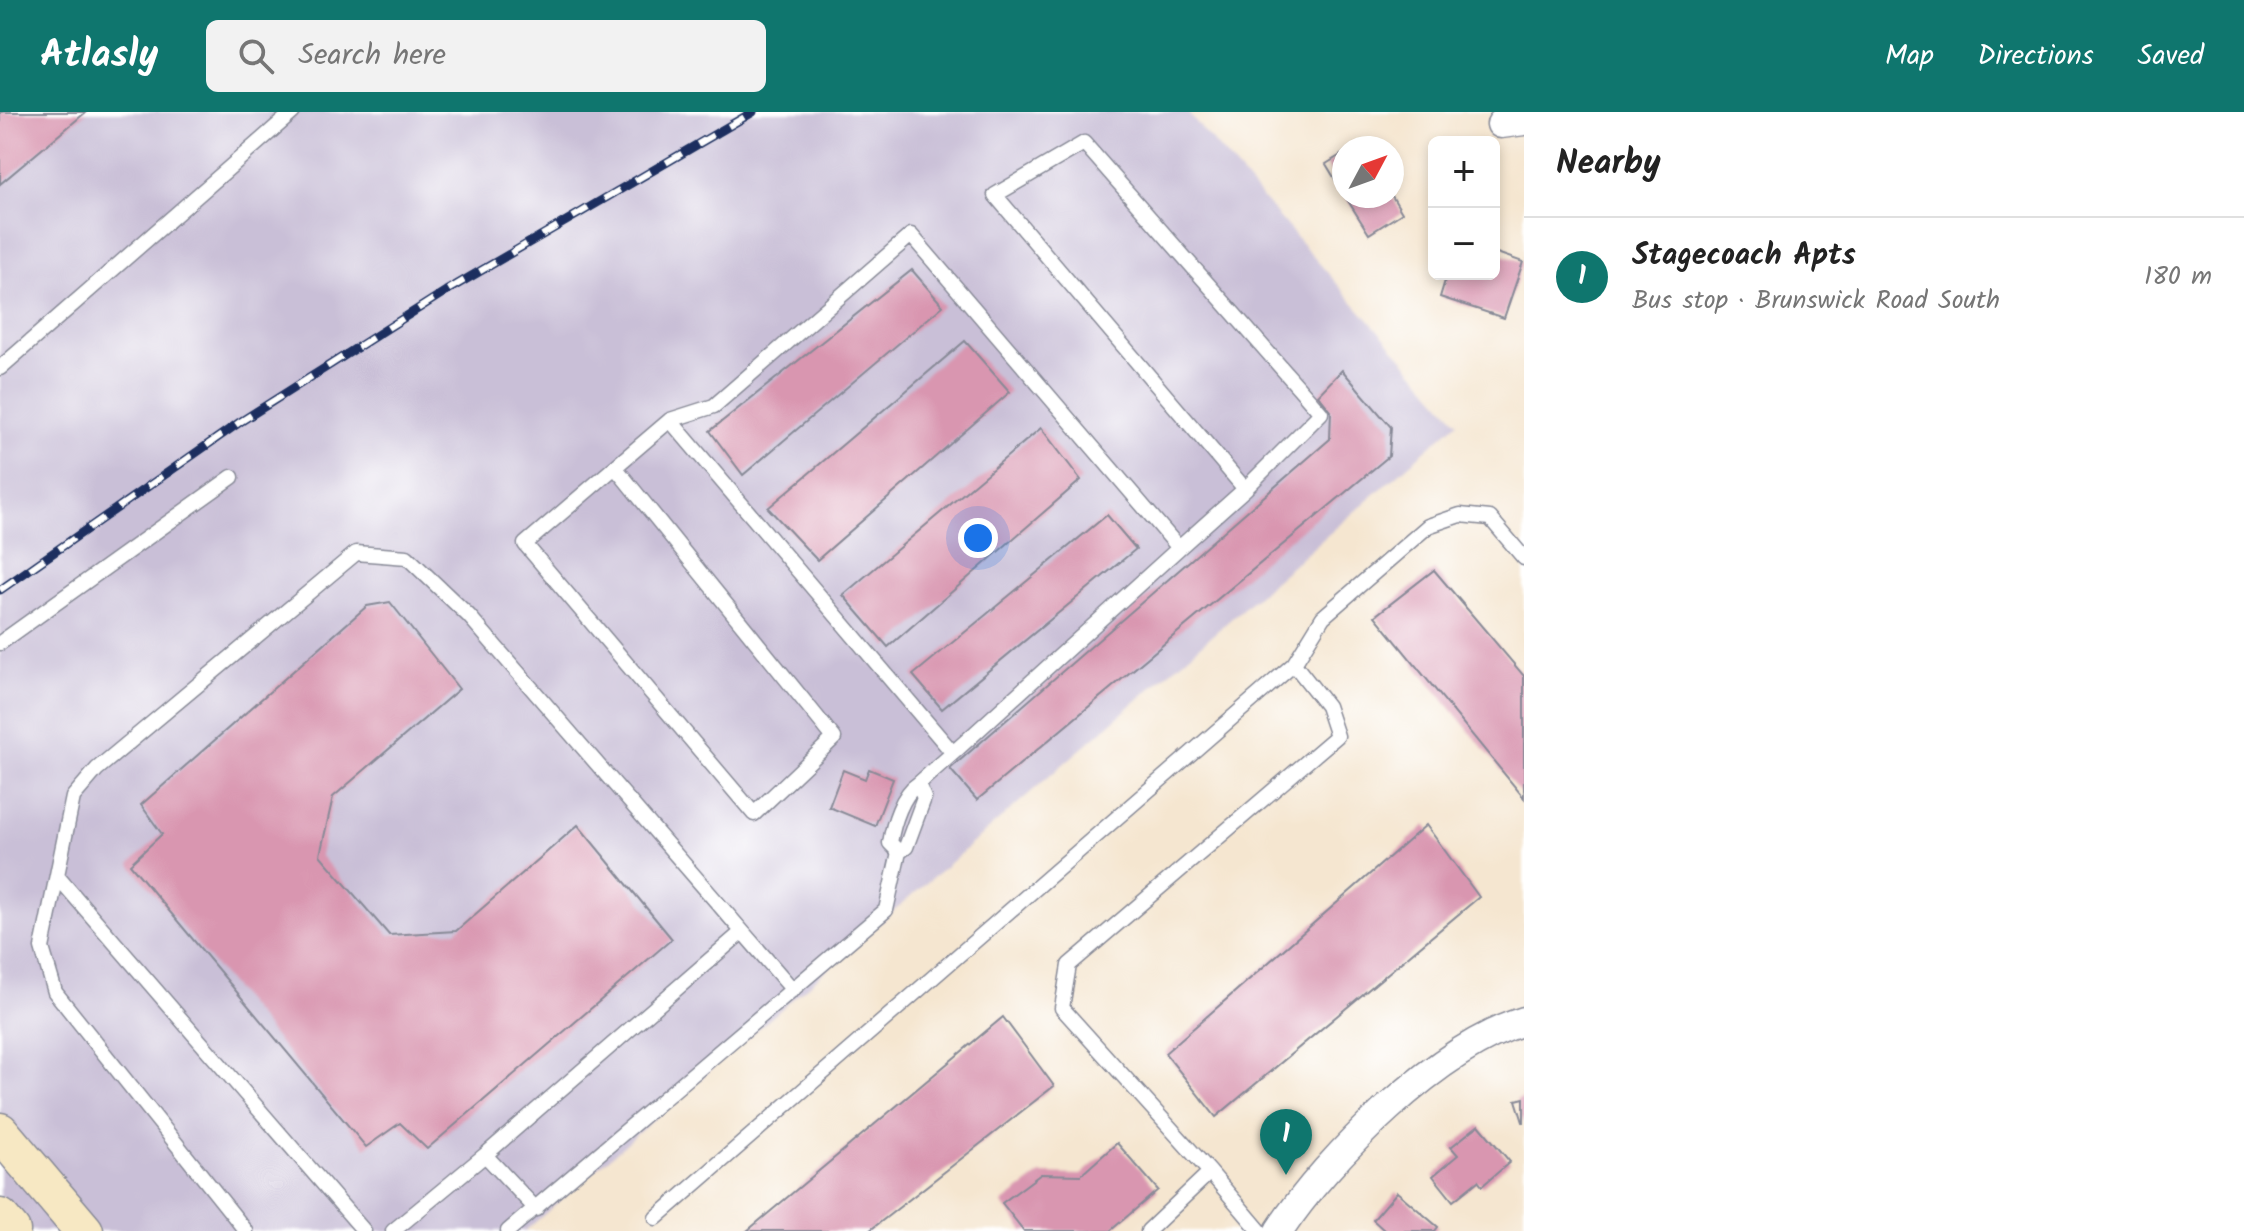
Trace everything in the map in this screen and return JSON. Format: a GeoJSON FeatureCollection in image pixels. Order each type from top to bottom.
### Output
{"type":"FeatureCollection","features":[{"type":"Feature","properties":{"kind":"main road"},"geometry":{"type":"LineString","coordinates":[[0,1132],[84,1231]]}},
{"type":"Feature","properties":{"kind":"main road"},"geometry":{"type":"LineString","coordinates":[[0,1218],[11,1231]]}},
{"type":"Feature","properties":{"kind":"street"},"geometry":{"type":"LineString","coordinates":[[1279,1231],[1304,1193],[1354,1141],[1461,1051],[1503,1027],[1524,1021]]}},
{"type":"Feature","properties":{"kind":"lane"},"geometry":{"type":"LineString","coordinates":[[0,368],[293,112]]}},
{"type":"Feature","properties":{"kind":"lane"},"geometry":{"type":"LineString","coordinates":[[508,1231],[886,910],[899,852],[906,847],[924,798],[918,784],[1245,489],[1321,413],[1084,143],[995,195],[1245,489]]}},
{"type":"Feature","properties":{"kind":"lane"},"geometry":{"type":"LineString","coordinates":[[615,467],[834,738],[754,814],[525,544],[615,467],[670,420],[714,406],[911,235],[1179,548]]}},
{"type":"Feature","properties":{"kind":"lane"},"geometry":{"type":"LineString","coordinates":[[670,420],[953,753]]}},
{"type":"Feature","properties":{"kind":"lane"},"geometry":{"type":"LineString","coordinates":[[0,643],[232,477]]}},
{"type":"Feature","properties":{"kind":"lane"},"geometry":{"type":"LineString","coordinates":[[656,1218],[1294,664],[1323,617],[1428,526],[1460,515],[1490,518],[1524,558]]}},
{"type":"Feature","properties":{"kind":"lane"},"geometry":{"type":"LineString","coordinates":[[246,1231],[55,992],[42,948],[73,797],[97,769],[356,553],[407,557],[469,616],[793,990]]}},
{"type":"Feature","properties":{"kind":"lane"},"geometry":{"type":"LineString","coordinates":[[1260,1231],[1062,1008],[1069,965],[1337,736],[1327,706],[1294,664]]}},
{"type":"Feature","properties":{"kind":"lane"},"geometry":{"type":"LineString","coordinates":[[57,876],[364,1231]]}},
{"type":"Feature","properties":{"kind":"lane"},"geometry":{"type":"LineString","coordinates":[[393,1231],[742,932]]}},
{"type":"Feature","properties":{"kind":"lane"},"geometry":{"type":"LineString","coordinates":[[485,1155],[536,1209]]}},
{"type":"Feature","properties":{"kind":"lane"},"geometry":{"type":"LineString","coordinates":[[1148,1231],[1210,1172]]}},
{"type":"Feature","properties":{"kind":"shaded area"},"geometry":{"type":"Polygon","coordinates":[[[0,112],[1187,112],[1458,422],[525,1231],[0,1231],[0,112]]]}},
{"type":"Feature","properties":{"kind":"building"},"geometry":{"type":"Polygon","coordinates":[[[0,112],[86,112],[0,184],[0,112]]]}},
{"type":"Feature","properties":{"kind":"building"},"geometry":{"type":"Polygon","coordinates":[[[1332,160],[1332,174],[1326,164],[1332,160]]]}},
{"type":"Feature","properties":{"kind":"building"},"geometry":{"type":"Polygon","coordinates":[[[1353,208],[1399,208],[1402,213],[1369,234],[1353,208]]]}},
{"type":"Feature","properties":{"kind":"building"},"geometry":{"type":"Polygon","coordinates":[[[1500,254],[1523,262],[1504,318],[1440,297],[1445,280],[1500,280],[1500,254]]]}},
{"type":"Feature","properties":{"kind":"building"},"geometry":{"type":"Polygon","coordinates":[[[912,270],[943,306],[743,475],[710,431],[912,270]]]}},
{"type":"Feature","properties":{"kind":"building"},"geometry":{"type":"Polygon","coordinates":[[[965,341],[1010,392],[817,560],[768,508],[965,341]]]}},
{"type":"Feature","properties":{"kind":"building"},"geometry":{"type":"Polygon","coordinates":[[[1342,370],[1391,427],[1389,456],[977,800],[950,769],[1330,439],[1331,411],[1318,395],[1342,370]]]}},
{"type":"Feature","properties":{"kind":"building"},"geometry":{"type":"Polygon","coordinates":[[[1041,428],[1081,480],[888,647],[843,595],[1041,428]]]}},
{"type":"Feature","properties":{"kind":"building"},"geometry":{"type":"Polygon","coordinates":[[[1107,515],[1136,549],[942,709],[913,675],[1107,515]]]}},
{"type":"Feature","properties":{"kind":"building"},"geometry":{"type":"Polygon","coordinates":[[[1434,570],[1524,676],[1524,798],[1375,616],[1434,570]]]}},
{"type":"Feature","properties":{"kind":"building"},"geometry":{"type":"Polygon","coordinates":[[[390,602],[459,689],[333,797],[320,855],[389,935],[456,931],[578,825],[672,939],[427,1149],[400,1123],[366,1147],[130,864],[162,834],[141,805],[367,606],[390,602]]]}},
{"type":"Feature","properties":{"kind":"building"},"geometry":{"type":"Polygon","coordinates":[[[869,769],[893,779],[875,826],[829,807],[843,770],[865,779],[869,769]]]}},
{"type":"Feature","properties":{"kind":"building"},"geometry":{"type":"Polygon","coordinates":[[[1426,825],[1479,897],[1216,1117],[1165,1053],[1426,825]]]}},
{"type":"Feature","properties":{"kind":"building"},"geometry":{"type":"Polygon","coordinates":[[[1003,1017],[1054,1086],[869,1231],[747,1231],[1003,1017]]]}},
{"type":"Feature","properties":{"kind":"building"},"geometry":{"type":"Polygon","coordinates":[[[1524,1098],[1524,1122],[1523,1122],[1516,1100],[1524,1098]]]}},
{"type":"Feature","properties":{"kind":"building"},"geometry":{"type":"Polygon","coordinates":[[[1479,1125],[1510,1162],[1482,1186],[1478,1181],[1453,1201],[1433,1176],[1458,1155],[1451,1147],[1479,1125]]]}},
{"type":"Feature","properties":{"kind":"building"},"geometry":{"type":"Polygon","coordinates":[[[1117,1143],[1158,1190],[1110,1231],[1024,1231],[1002,1203],[1041,1174],[1081,1175],[1117,1143]]]}},
{"type":"Feature","properties":{"kind":"building"},"geometry":{"type":"Polygon","coordinates":[[[1397,1192],[1438,1227],[1435,1231],[1385,1231],[1373,1220],[1397,1192]]]}},
{"type":"Feature","properties":{"kind":"railway"},"geometry":{"type":"LineString","coordinates":[[0,590],[240,422],[446,291],[753,112]]}},
{"type":"Feature","properties":{"kind":"place","name":"Stagecoach Apts"},"geometry":{"type":"Point","coordinates":[1286,1175]}}]}
